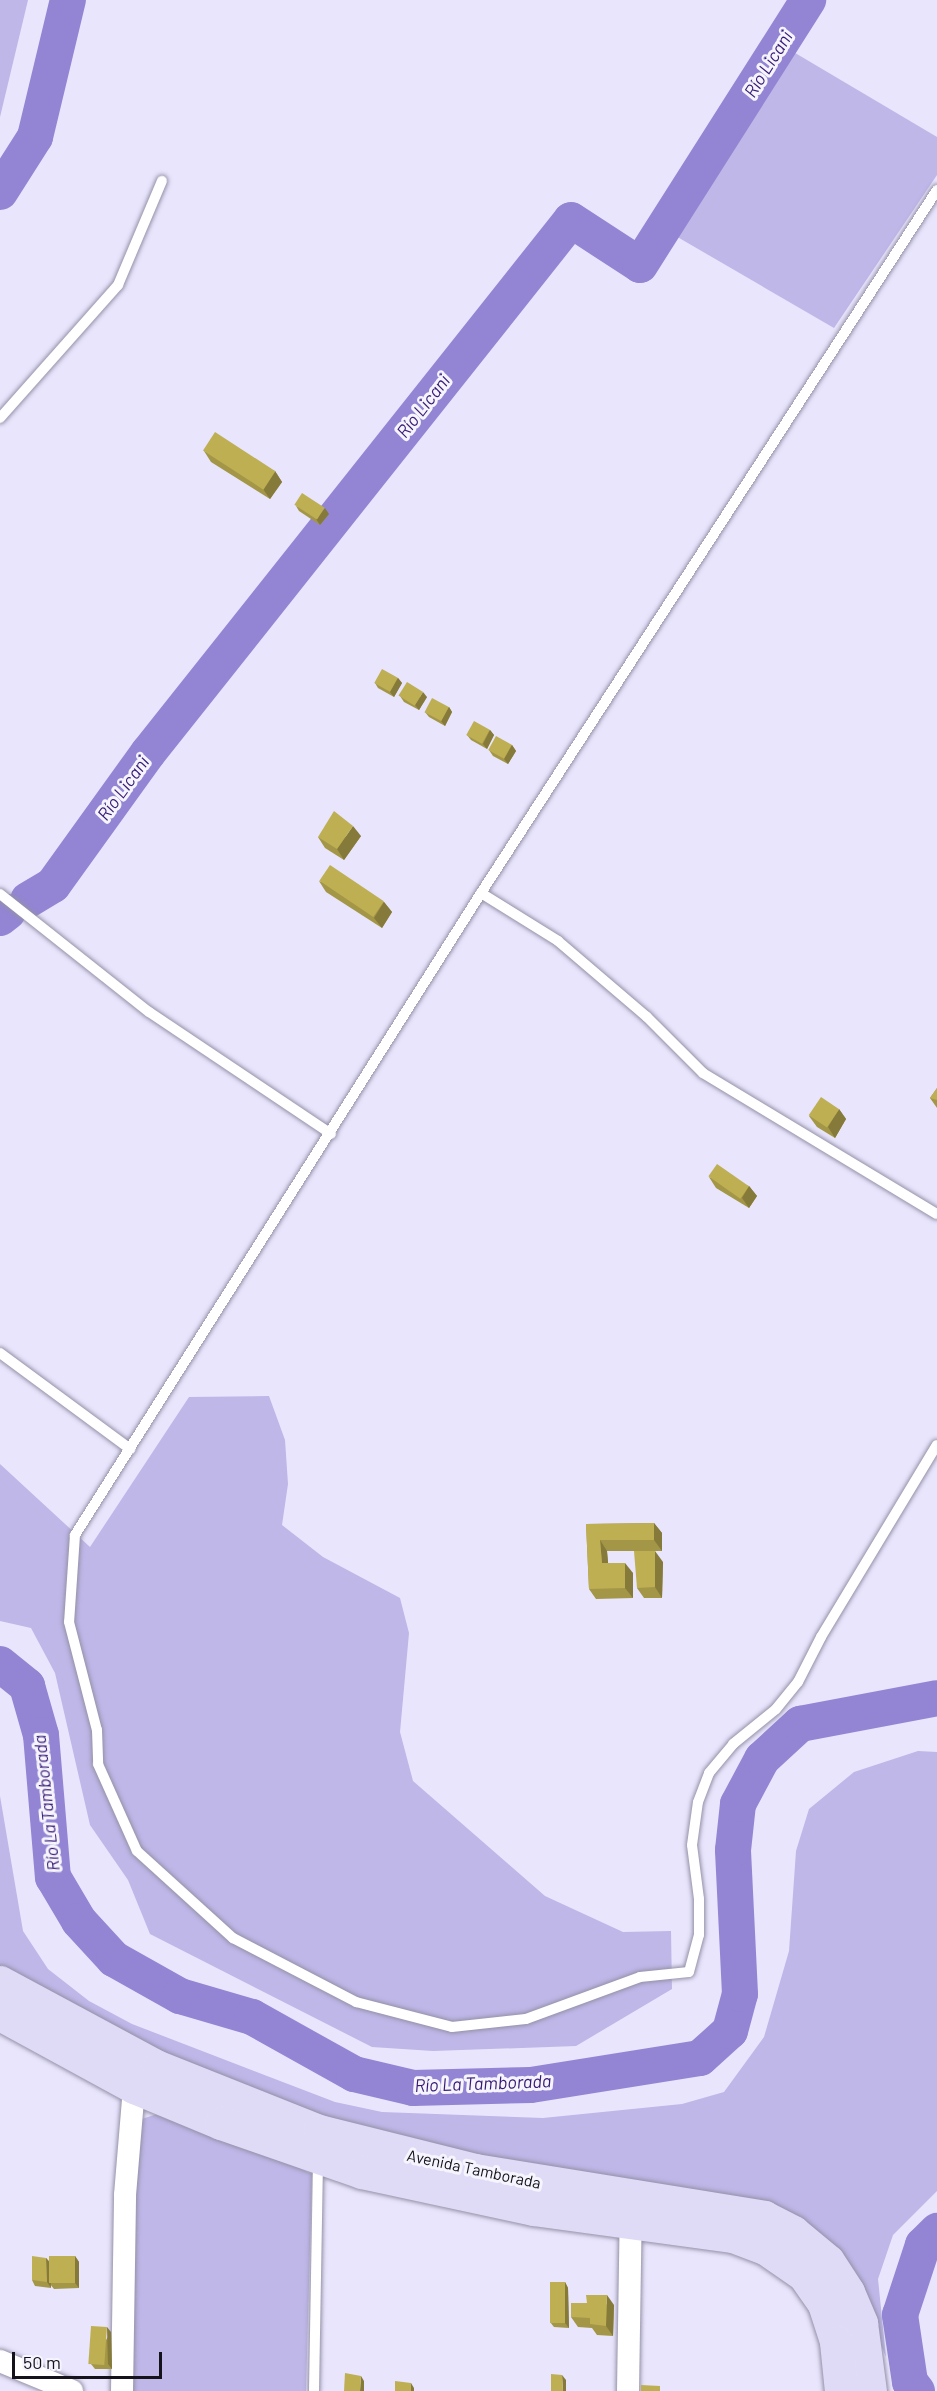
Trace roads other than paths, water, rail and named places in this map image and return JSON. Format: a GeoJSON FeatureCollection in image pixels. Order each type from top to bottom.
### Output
{"type":"FeatureCollection","features":[{"type":"Feature","properties":{"kind":"main road","name":"Avenida Tamborada"},"geometry":{"type":"LineString","coordinates":[[0,1983],[158,2067],[319,2131],[733,2236],[786,2260],[804,2274],[824,2304],[836,2342],[841,2391]]}},
{"type":"Feature","properties":{"kind":"main road","name":"Avenida Tamborada"},"geometry":{"type":"LineString","coordinates":[[0,2014],[134,2087],[318,2157],[455,2194],[631,2210],[742,2211],[764,2217],[793,2232],[828,2261],[848,2292],[861,2323],[870,2391]]}},
{"type":"Feature","properties":{"kind":"street"},"geometry":{"type":"LineString","coordinates":[[122,2391],[125,2195],[134,2087]]}},
{"type":"Feature","properties":{"kind":"street"},"geometry":{"type":"LineString","coordinates":[[628,2391],[631,2210]]}},
{"type":"Feature","properties":{"kind":"street"},"geometry":{"type":"LineString","coordinates":[[0,2361],[72,2391]]}},
{"type":"Feature","properties":{"kind":"lane"},"geometry":{"type":"LineString","coordinates":[[0,418],[118,285],[162,181]]}},
{"type":"Feature","properties":{"kind":"lane"},"geometry":{"type":"LineString","coordinates":[[937,190],[481,893],[331,1134],[75,1535],[69,1622],[97,1730],[98,1764],[137,1851],[233,1938],[357,2002],[452,2027],[526,2019],[640,1977],[689,1972],[699,1935],[699,1899],[692,1845],[698,1802],[710,1773],[733,1744],[776,1709],[798,1682],[820,1637],[937,1445]]}},
{"type":"Feature","properties":{"kind":"lane"},"geometry":{"type":"LineString","coordinates":[[481,893],[558,941],[647,1017],[703,1073],[937,1214]]}},
{"type":"Feature","properties":{"kind":"lane"},"geometry":{"type":"LineString","coordinates":[[0,894],[149,1012],[331,1134]]}},
{"type":"Feature","properties":{"kind":"lane"},"geometry":{"type":"LineString","coordinates":[[0,1353],[130,1449]]}},
{"type":"Feature","properties":{"kind":"lane"},"geometry":{"type":"LineString","coordinates":[[314,2391],[318,2157]]}},
{"type":"Feature","properties":{"kind":"waterway","name":"Río La Tamborada"},"geometry":{"type":"LineString","coordinates":[[0,192],[35,137],[68,0]]}},
{"type":"Feature","properties":{"kind":"waterway","name":"Río Licani"},"geometry":{"type":"LineString","coordinates":[[28,900],[53,885],[148,753],[571,220],[640,265],[808,0]]}},
{"type":"Feature","properties":{"kind":"waterway","name":"Río Licani"},"geometry":{"type":"LineString","coordinates":[[0,918],[8,912]]}},
{"type":"Feature","properties":{"kind":"waterway","name":"Río La Tamborada"},"geometry":{"type":"LineString","coordinates":[[0,1664],[27,1686],[41,1735],[53,1877],[79,1921],[114,1959],[180,1996],[252,2017],[354,2074],[413,2088],[531,2085],[700,2058],[730,2031],[740,1994],[733,1850],[738,1804],[762,1759],[800,1724],[937,1698]]}},
{"type":"Feature","properties":{"kind":"waterway","name":"Río La Tamborada"},"geometry":{"type":"LineString","coordinates":[[917,2391],[910,2382],[900,2315],[923,2245],[937,2231]]}}]}
